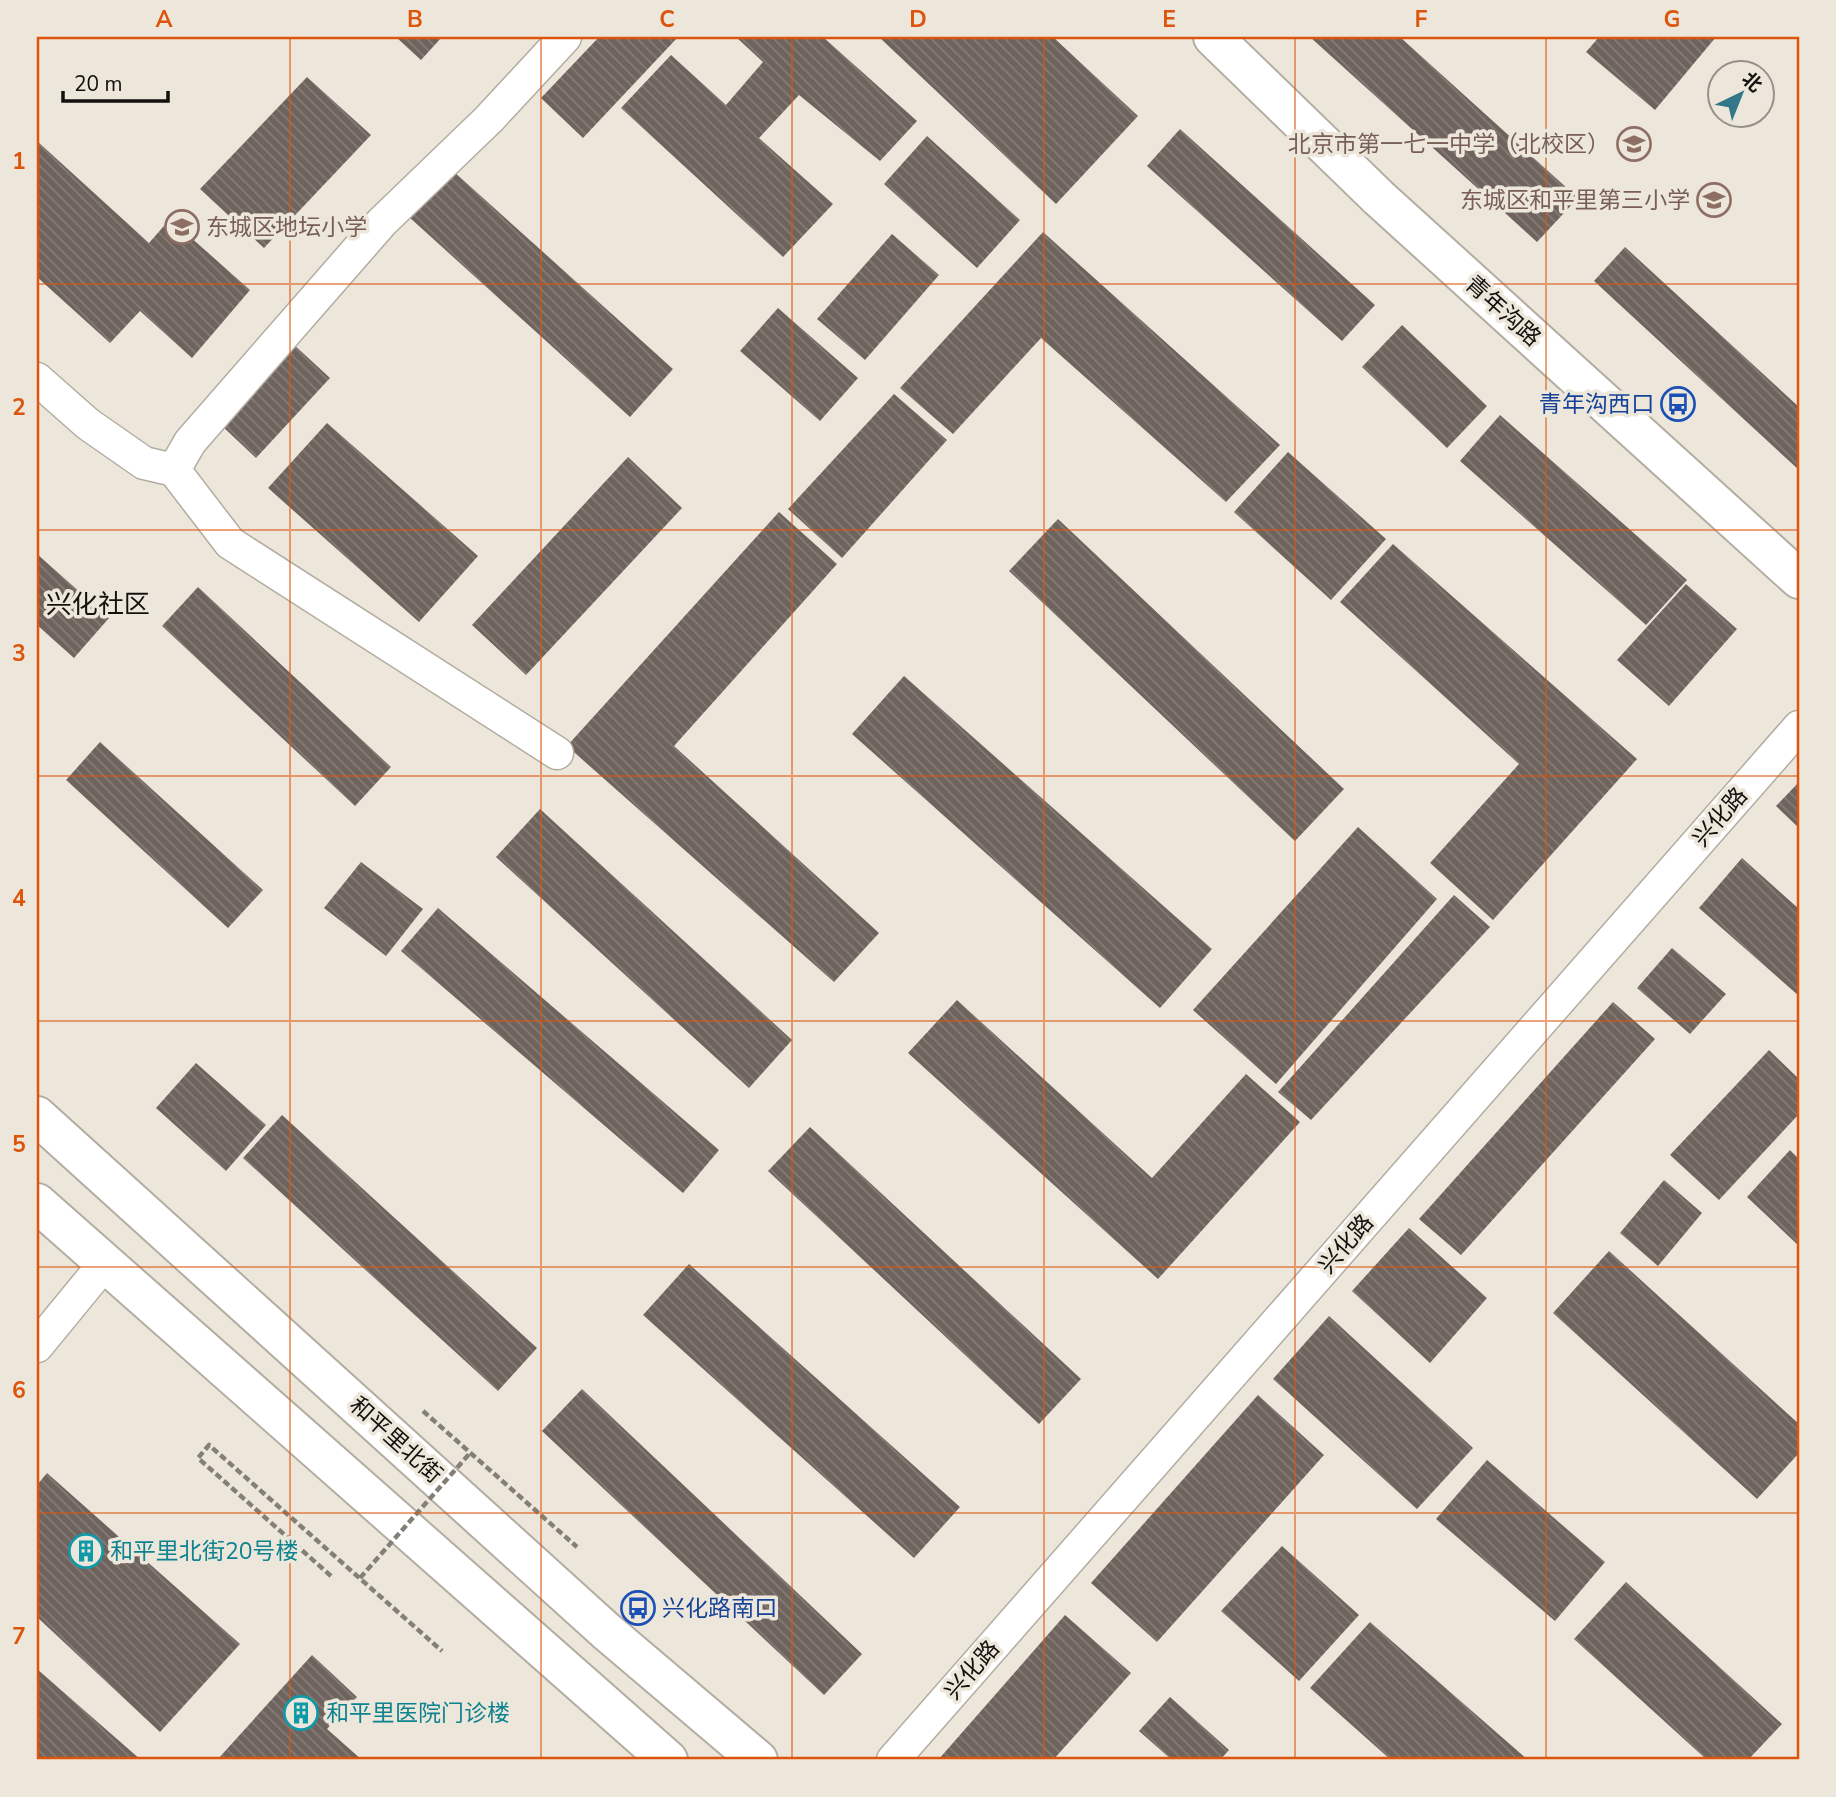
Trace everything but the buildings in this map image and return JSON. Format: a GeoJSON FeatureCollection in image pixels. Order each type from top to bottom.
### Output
{"type":"FeatureCollection","features":[{"type":"Feature","properties":{"kind":"main road","name":"青年沟路"},"geometry":{"type":"LineString","coordinates":[[1213,37],[1379,198],[1799,579]]}},
{"type":"Feature","properties":{"kind":"main road","name":"和平里北街"},"geometry":{"type":"LineString","coordinates":[[37,1116],[596,1621],[758,1760]]}},
{"type":"Feature","properties":{"kind":"main road"},"geometry":{"type":"LineString","coordinates":[[37,1203],[668,1760]]}},
{"type":"Feature","properties":{"kind":"street"},"geometry":{"type":"LineString","coordinates":[[174,470],[190,442],[382,222],[489,119],[565,37]]}},
{"type":"Feature","properties":{"kind":"street"},"geometry":{"type":"LineString","coordinates":[[37,379],[88,424],[144,463],[174,470],[230,543],[557,753]]}},
{"type":"Feature","properties":{"kind":"street","name":"兴化路"},"geometry":{"type":"LineString","coordinates":[[893,1760],[1799,727]]}},
{"type":"Feature","properties":{"kind":"street"},"geometry":{"type":"LineString","coordinates":[[37,1346],[105,1263]]}},
{"type":"Feature","properties":{"kind":"path"},"geometry":{"type":"LineString","coordinates":[[331,1576],[198,1458],[209,1446],[442,1651]]}},
{"type":"Feature","properties":{"kind":"path"},"geometry":{"type":"LineString","coordinates":[[360,1578],[470,1453]]}},
{"type":"Feature","properties":{"kind":"place","name":"北京市第一七一中学（北校区）"},"geometry":{"type":"Point","coordinates":[1634,144]}},
{"type":"Feature","properties":{"kind":"place","name":"东城区和平里第三小学"},"geometry":{"type":"Point","coordinates":[1714,200]}},
{"type":"Feature","properties":{"kind":"place","name":"东城区地坛小学"},"geometry":{"type":"Point","coordinates":[182,227]}},
{"type":"Feature","properties":{"kind":"place","name":"青年沟西口"},"geometry":{"type":"Point","coordinates":[1678,404]}},
{"type":"Feature","properties":{"kind":"place","name":"和平里北街20号楼"},"geometry":{"type":"Point","coordinates":[86,1551]}},
{"type":"Feature","properties":{"kind":"place","name":"兴化路南口"},"geometry":{"type":"Point","coordinates":[638,1608]}},
{"type":"Feature","properties":{"kind":"place","name":"和平里医院门诊楼"},"geometry":{"type":"Point","coordinates":[301,1713]}},
{"type":"Feature","properties":{"kind":"district","name":"兴化社区"},"geometry":{"type":"Point","coordinates":[98,604]}}]}
